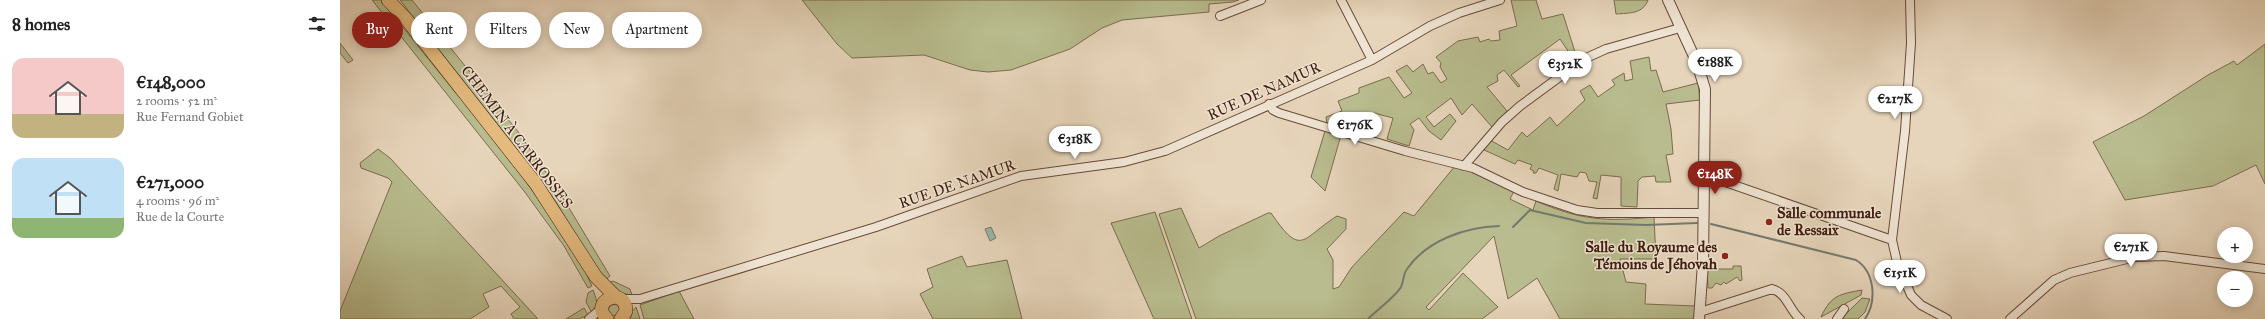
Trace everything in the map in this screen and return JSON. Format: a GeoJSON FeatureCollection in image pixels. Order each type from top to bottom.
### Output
{"type":"FeatureCollection","features":[{"type":"Feature","properties":{"kind":"main road","name":"CHEMIN À CARROSSES"},"geometry":{"type":"LineString","coordinates":[[388,0],[407,20],[536,184],[596,277],[625,304],[624,316]]}},
{"type":"Feature","properties":{"kind":"main road","name":"CHEMIN À CARROSSES"},"geometry":{"type":"LineString","coordinates":[[396,0],[407,20]]}},
{"type":"Feature","properties":{"kind":"main road","name":"CHEMIN À CARROSSES"},"geometry":{"type":"LineString","coordinates":[[596,277],[604,310]]}},
{"type":"Feature","properties":{"kind":"main road"},"geometry":{"type":"LineString","coordinates":[[604,310],[609,298],[618,298]]}},
{"type":"Feature","properties":{"kind":"street"},"geometry":{"type":"LineString","coordinates":[[1220,16],[1260,0]]}},
{"type":"Feature","properties":{"kind":"street"},"geometry":{"type":"LineString","coordinates":[[1341,0],[1372,60]]}},
{"type":"Feature","properties":{"kind":"street","name":"RUE DE NAMUR"},"geometry":{"type":"LineString","coordinates":[[618,298],[640,299],[876,227],[1021,176],[1098,167],[1150,156],[1180,145],[1269,104],[1372,60],[1430,26],[1459,13],[1500,0]]}},
{"type":"Feature","properties":{"kind":"street"},"geometry":{"type":"LineString","coordinates":[[1668,0],[1697,63],[1705,89],[1705,175],[1700,315],[1772,289],[1782,294],[1794,313],[1800,319]]}},
{"type":"Feature","properties":{"kind":"street"},"geometry":{"type":"LineString","coordinates":[[1910,0],[1911,43],[1905,131],[1892,240],[1897,262],[1911,295],[1921,305],[1947,319]]}},
{"type":"Feature","properties":{"kind":"street"},"geometry":{"type":"LineString","coordinates":[[1461,165],[1497,127],[1520,106],[1584,59],[1606,49],[1680,28]]}},
{"type":"Feature","properties":{"kind":"street"},"geometry":{"type":"LineString","coordinates":[[1269,104],[1273,110],[1281,113],[1405,151],[1461,165],[1523,192],[1577,210],[1596,213],[1704,213]]}},
{"type":"Feature","properties":{"kind":"street"},"geometry":{"type":"LineString","coordinates":[[1705,175],[1892,240]]}},
{"type":"Feature","properties":{"kind":"street"},"geometry":{"type":"LineString","coordinates":[[2010,319],[2054,280],[2070,273],[2135,257],[2164,256],[2265,270]]}},
{"type":"Feature","properties":{"kind":"street","name":"RUE DE NAMUR"},"geometry":{"type":"LineString","coordinates":[[624,316],[640,299]]}},
{"type":"Feature","properties":{"kind":"street"},"geometry":{"type":"LineString","coordinates":[[1837,319],[1844,309]]}},
{"type":"Feature","properties":{"kind":"street"},"geometry":{"type":"LineString","coordinates":[[589,319],[604,310]]}},
{"type":"Feature","properties":{"kind":"green space"},"geometry":{"type":"Polygon","coordinates":[[[372,0],[381,0],[391,12],[382,12],[372,0]]]}},
{"type":"Feature","properties":{"kind":"green space"},"geometry":{"type":"Polygon","coordinates":[[[400,0],[412,0],[422,12],[411,12],[411,14],[400,0]]]}},
{"type":"Feature","properties":{"kind":"green space"},"geometry":{"type":"Polygon","coordinates":[[[802,0],[1239,0],[1209,4],[1209,12],[1122,20],[1102,28],[1070,49],[1011,70],[988,72],[970,70],[924,55],[852,58],[837,44],[802,0]]]}},
{"type":"Feature","properties":{"kind":"green space"},"geometry":{"type":"Polygon","coordinates":[[[1511,0],[1536,0],[1542,19],[1563,14],[1575,52],[1570,54],[1560,39],[1511,75],[1520,86],[1518,87],[1504,70],[1497,75],[1498,81],[1487,87],[1507,111],[1492,127],[1472,104],[1462,115],[1451,98],[1426,117],[1434,127],[1450,114],[1456,121],[1441,140],[1429,131],[1419,118],[1410,124],[1414,130],[1409,146],[1387,139],[1393,118],[1374,113],[1368,132],[1364,134],[1327,124],[1326,117],[1342,111],[1338,101],[1359,93],[1359,88],[1389,77],[1404,98],[1412,93],[1396,71],[1407,65],[1413,72],[1423,64],[1428,74],[1433,72],[1441,83],[1447,79],[1440,67],[1441,63],[1436,57],[1458,41],[1478,37],[1480,42],[1489,39],[1491,41],[1500,40],[1499,31],[1517,26],[1511,0]]]}},
{"type":"Feature","properties":{"kind":"green space"},"geometry":{"type":"Polygon","coordinates":[[[1614,0],[1648,0],[1643,8],[1635,12],[1616,14],[1614,0]]]}},
{"type":"Feature","properties":{"kind":"green space"},"geometry":{"type":"Polygon","coordinates":[[[403,27],[411,37],[411,48],[420,48],[455,92],[483,122],[549,214],[584,269],[592,286],[588,288],[564,246],[524,191],[403,39],[403,27]]]}},
{"type":"Feature","properties":{"kind":"green space"},"geometry":{"type":"Polygon","coordinates":[[[340,43],[353,60],[348,63],[340,53],[340,43]]]}},
{"type":"Feature","properties":{"kind":"green space"},"geometry":{"type":"Polygon","coordinates":[[[2265,44],[2265,184],[2256,165],[2213,186],[2125,200],[2093,142],[2144,116],[2208,75],[2234,61],[2237,65],[2265,44]]]}},
{"type":"Feature","properties":{"kind":"green space"},"geometry":{"type":"Polygon","coordinates":[[[438,48],[451,48],[519,133],[560,193],[610,276],[604,281],[556,202],[536,174],[438,48]]]}},
{"type":"Feature","properties":{"kind":"green space"},"geometry":{"type":"Polygon","coordinates":[[[1649,57],[1651,71],[1656,70],[1663,92],[1698,83],[1700,100],[1666,104],[1671,129],[1673,154],[1666,155],[1671,182],[1656,182],[1655,176],[1642,177],[1638,181],[1637,207],[1621,206],[1621,177],[1601,175],[1597,199],[1593,198],[1597,182],[1589,181],[1586,173],[1580,172],[1577,177],[1561,174],[1558,191],[1554,189],[1558,175],[1539,168],[1536,173],[1533,173],[1534,171],[1530,169],[1532,165],[1518,160],[1515,164],[1482,149],[1490,140],[1508,150],[1522,132],[1527,137],[1550,117],[1557,126],[1585,100],[1580,91],[1590,85],[1598,97],[1615,85],[1612,80],[1624,73],[1625,81],[1633,79],[1630,61],[1649,57]]]}},
{"type":"Feature","properties":{"kind":"green space"},"geometry":{"type":"Polygon","coordinates":[[[1325,131],[1341,135],[1325,191],[1311,177],[1325,131]]]}},
{"type":"Feature","properties":{"kind":"green space"},"geometry":{"type":"Polygon","coordinates":[[[378,149],[390,158],[538,319],[514,319],[511,314],[520,307],[501,286],[483,294],[489,307],[470,319],[340,319],[340,311],[392,182],[388,178],[361,168],[360,163],[378,149]]]}},
{"type":"Feature","properties":{"kind":"green space"},"geometry":{"type":"Polygon","coordinates":[[[1455,166],[1462,167],[1514,191],[1510,199],[1533,210],[1536,201],[1566,212],[1594,218],[1637,219],[1654,217],[1656,259],[1620,259],[1626,282],[1646,284],[1645,304],[1695,306],[1694,319],[1560,319],[1537,278],[1508,299],[1494,236],[1426,307],[1429,310],[1463,273],[1498,307],[1482,319],[1196,319],[1159,214],[1181,208],[1199,248],[1219,236],[1268,213],[1271,213],[1289,236],[1296,240],[1302,240],[1308,237],[1337,216],[1346,219],[1346,229],[1327,249],[1333,260],[1333,289],[1339,287],[1352,267],[1404,212],[1414,216],[1455,166]]]}},
{"type":"Feature","properties":{"kind":"green space"},"geometry":{"type":"Polygon","coordinates":[[[1155,212],[1192,319],[1154,319],[1111,223],[1155,212]]]}},
{"type":"Feature","properties":{"kind":"green space"},"geometry":{"type":"Polygon","coordinates":[[[962,256],[967,267],[1007,260],[1022,319],[933,319],[920,294],[933,287],[927,269],[962,256]]]}},
{"type":"Feature","properties":{"kind":"green space"},"geometry":{"type":"Polygon","coordinates":[[[1707,265],[1714,265],[1714,269],[1733,269],[1733,266],[1741,266],[1742,280],[1740,281],[1737,277],[1726,284],[1724,282],[1721,285],[1716,283],[1712,288],[1708,288],[1707,265]]]}},
{"type":"Feature","properties":{"kind":"green space"},"geometry":{"type":"Polygon","coordinates":[[[613,281],[630,289],[632,295],[620,293],[609,283],[613,281]]]}},
{"type":"Feature","properties":{"kind":"green space"},"geometry":{"type":"Polygon","coordinates":[[[593,290],[597,305],[592,313],[586,302],[588,293],[593,290]]]}},
{"type":"Feature","properties":{"kind":"green space"},"geometry":{"type":"Polygon","coordinates":[[[1862,290],[1861,295],[1821,317],[1829,304],[1837,297],[1842,294],[1862,290]]]}},
{"type":"Feature","properties":{"kind":"green space"},"geometry":{"type":"Polygon","coordinates":[[[679,291],[694,319],[644,319],[640,305],[679,291]]]}},
{"type":"Feature","properties":{"kind":"green space"},"geometry":{"type":"Polygon","coordinates":[[[1862,298],[1870,299],[1865,312],[1858,319],[1841,319],[1862,298]]]}},
{"type":"Feature","properties":{"kind":"green space"},"geometry":{"type":"Polygon","coordinates":[[[614,304],[618,306],[620,310],[618,314],[614,316],[610,314],[608,310],[610,306],[614,304]]]}},
{"type":"Feature","properties":{"kind":"green space"},"geometry":{"type":"Polygon","coordinates":[[[636,307],[640,319],[631,319],[631,313],[636,307]]]}},
{"type":"Feature","properties":{"kind":"green space"},"geometry":{"type":"Polygon","coordinates":[[[584,308],[588,315],[579,319],[566,319],[584,308]]]}},
{"type":"Feature","properties":{"kind":"water"},"geometry":{"type":"Polygon","coordinates":[[[991,227],[996,238],[990,241],[985,229],[991,227]]]}},
{"type":"Feature","properties":{"kind":"waterway"},"geometry":{"type":"LineString","coordinates":[[1513,227],[1530,210],[1586,223],[1646,225],[1697,223]]}},
{"type":"Feature","properties":{"kind":"waterway"},"geometry":{"type":"LineString","coordinates":[[1711,224],[1856,260],[1867,272],[1872,287],[1871,304],[1865,319]]}},
{"type":"Feature","properties":{"kind":"waterway"},"geometry":{"type":"LineString","coordinates":[[1368,319],[1398,291],[1402,285],[1407,269],[1425,250],[1436,243],[1461,232],[1499,226]]}},
{"type":"Feature","properties":{"kind":"place","name":"Salle communale de Ressaix"},"geometry":{"type":"Point","coordinates":[1769,222]}},
{"type":"Feature","properties":{"kind":"place","name":"Salle du Royaume des Témoins de Jéhovah"},"geometry":{"type":"Point","coordinates":[1725,256]}}]}
